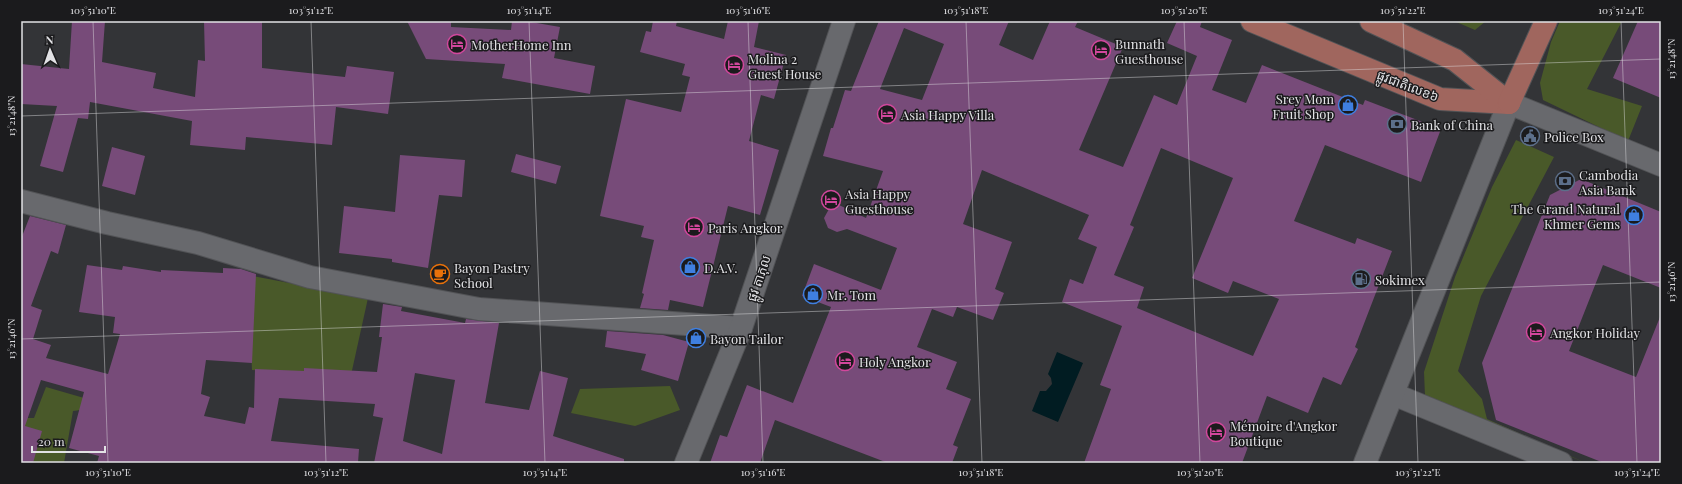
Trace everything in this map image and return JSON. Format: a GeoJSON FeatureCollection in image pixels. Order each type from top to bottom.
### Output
{"type":"FeatureCollection","features":[{"type":"Feature","properties":{"kind":"main road","name":"ផ្លូវជាតិលេខ៦"},"geometry":{"type":"LineString","coordinates":[[1252,21],[1440,99],[1509,103]]}},
{"type":"Feature","properties":{"kind":"main road"},"geometry":{"type":"LineString","coordinates":[[1371,21],[1455,60],[1509,103],[1546,21]]}},
{"type":"Feature","properties":{"kind":"street","name":"ផ្លូវ តាភុល"},"geometry":{"type":"LineString","coordinates":[[686,463],[741,328],[844,21]]}},
{"type":"Feature","properties":{"kind":"street"},"geometry":{"type":"LineString","coordinates":[[1364,463],[1509,103],[1661,165]]}},
{"type":"Feature","properties":{"kind":"street"},"geometry":{"type":"LineString","coordinates":[[21,200],[107,223],[198,243],[310,277],[479,309],[741,328]]}},
{"type":"Feature","properties":{"kind":"street"},"geometry":{"type":"LineString","coordinates":[[1393,394],[1561,463]]}},
{"type":"Feature","properties":{"kind":"green space"},"geometry":{"type":"Polygon","coordinates":[[[1454,21],[1486,21],[1475,30],[1454,21]]]}},
{"type":"Feature","properties":{"kind":"green space"},"geometry":{"type":"Polygon","coordinates":[[[1560,21],[1622,21],[1587,89],[1642,106],[1628,141],[1543,100],[1540,83],[1551,42],[1560,21]]]}},
{"type":"Feature","properties":{"kind":"green space"},"geometry":{"type":"Polygon","coordinates":[[[1516,140],[1554,157],[1481,296],[1458,371],[1482,399],[1487,419],[1586,463],[1425,396],[1424,372],[1455,277],[1492,187],[1516,140]]]}},
{"type":"Feature","properties":{"kind":"green space"},"geometry":{"type":"Polygon","coordinates":[[[247,275],[368,298],[351,375],[252,370],[247,275]]]}},
{"type":"Feature","properties":{"kind":"green space"},"geometry":{"type":"Polygon","coordinates":[[[670,386],[680,410],[635,426],[571,413],[580,389],[670,386]]]}},
{"type":"Feature","properties":{"kind":"green space"},"geometry":{"type":"Polygon","coordinates":[[[46,387],[91,400],[89,409],[73,411],[64,463],[21,463],[21,418],[34,418],[46,387]]]}},
{"type":"Feature","properties":{"kind":"water"},"geometry":{"type":"Polygon","coordinates":[[[1057,352],[1083,363],[1058,422],[1032,411],[1040,391],[1046,391],[1052,384],[1051,378],[1048,374],[1057,352]]]}},
{"type":"Feature","properties":{"kind":"building"},"geometry":{"type":"Polygon","coordinates":[[[72,21],[105,21],[102,62],[156,73],[153,88],[195,97],[198,60],[205,61],[204,21],[262,21],[262,68],[345,77],[347,66],[394,72],[388,114],[336,107],[332,145],[246,137],[245,150],[190,145],[192,121],[90,102],[88,119],[78,118],[63,172],[40,166],[57,106],[21,104],[21,64],[69,69],[72,21]]]}},
{"type":"Feature","properties":{"kind":"building"},"geometry":{"type":"Polygon","coordinates":[[[407,21],[451,21],[451,27],[511,30],[512,21],[525,21],[560,27],[554,58],[595,66],[590,94],[502,78],[505,64],[426,59],[407,21]]]}},
{"type":"Feature","properties":{"kind":"building"},"geometry":{"type":"Polygon","coordinates":[[[653,21],[677,21],[676,26],[724,39],[728,21],[759,21],[754,47],[786,55],[774,99],[761,95],[749,141],[779,150],[760,215],[728,206],[703,307],[670,300],[668,310],[640,308],[654,240],[641,237],[644,226],[600,216],[626,99],[681,112],[690,77],[682,75],[685,64],[640,52],[646,31],[651,32],[653,21]]]}},
{"type":"Feature","properties":{"kind":"building"},"geometry":{"type":"Polygon","coordinates":[[[879,21],[1009,21],[999,45],[1033,60],[1050,21],[1078,21],[1075,27],[1123,47],[1079,150],[1123,167],[1154,95],[1177,105],[1197,56],[1167,43],[1177,21],[1202,21],[1200,27],[1232,40],[1212,90],[1246,103],[1262,65],[1363,105],[1365,100],[1441,129],[1421,182],[1325,145],[1294,221],[1355,244],[1357,238],[1392,251],[1355,347],[1358,349],[1341,385],[1323,377],[1308,413],[1267,396],[1242,463],[1084,463],[1111,389],[1100,385],[1122,326],[1062,302],[1070,279],[1083,284],[1097,247],[1078,239],[1089,215],[982,170],[963,224],[1012,242],[995,289],[1004,293],[993,320],[957,307],[953,317],[932,309],[917,347],[957,362],[946,389],[971,399],[953,445],[958,447],[952,463],[888,463],[775,420],[760,463],[710,463],[720,435],[727,437],[747,385],[793,403],[831,307],[802,296],[814,264],[881,290],[897,248],[847,229],[837,232],[828,228],[824,218],[829,209],[839,205],[866,218],[883,171],[823,156],[831,128],[833,128],[845,90],[851,91],[879,21]],[[904,28],[880,89],[922,100],[944,44],[904,28]],[[1161,148],[1130,225],[1134,227],[1114,275],[1144,287],[1137,308],[1253,356],[1279,299],[1233,281],[1228,293],[1192,278],[1233,178],[1161,148]]]}},
{"type":"Feature","properties":{"kind":"building"},"geometry":{"type":"Polygon","coordinates":[[[1638,21],[1661,21],[1661,98],[1613,78],[1638,21]]]}},
{"type":"Feature","properties":{"kind":"building"},"geometry":{"type":"Polygon","coordinates":[[[112,147],[145,156],[135,195],[102,186],[112,147]]]}},
{"type":"Feature","properties":{"kind":"building"},"geometry":{"type":"Polygon","coordinates":[[[516,154],[561,166],[556,184],[511,172],[516,154]]]}},
{"type":"Feature","properties":{"kind":"building"},"geometry":{"type":"Polygon","coordinates":[[[400,155],[465,160],[462,197],[439,195],[428,268],[392,262],[392,259],[339,253],[344,206],[395,212],[400,155]]]}},
{"type":"Feature","properties":{"kind":"building","name":"Angkor Holiday"},"geometry":{"type":"Polygon","coordinates":[[[1581,179],[1661,212],[1661,288],[1603,265],[1569,351],[1636,377],[1661,317],[1661,463],[1604,463],[1496,420],[1482,363],[1550,195],[1581,179]]]}},
{"type":"Feature","properties":{"kind":"building"},"geometry":{"type":"Polygon","coordinates":[[[30,216],[66,225],[58,254],[51,251],[31,306],[42,310],[33,339],[51,345],[46,358],[108,374],[120,334],[113,333],[115,317],[79,312],[87,265],[122,270],[123,266],[161,272],[161,270],[223,273],[223,268],[241,269],[256,274],[252,363],[206,360],[201,394],[210,397],[204,416],[245,424],[249,407],[254,408],[255,369],[304,371],[304,368],[377,372],[382,337],[379,337],[383,304],[402,307],[401,311],[465,323],[466,319],[499,323],[485,403],[529,410],[540,371],[568,378],[553,436],[624,459],[624,463],[374,463],[383,418],[373,416],[375,404],[279,398],[271,441],[359,449],[358,463],[97,463],[99,456],[69,448],[84,392],[41,380],[25,426],[42,431],[33,463],[21,463],[21,239],[30,216]],[[415,373],[403,441],[442,454],[455,380],[415,373]]]}},
{"type":"Feature","properties":{"kind":"building"},"geometry":{"type":"Polygon","coordinates":[[[607,331],[663,335],[689,342],[678,381],[641,370],[646,354],[605,347],[607,331]]]}},
{"type":"Feature","properties":{"kind":"place","name":"MotherHome Inn"},"geometry":{"type":"Point","coordinates":[457,44]}},
{"type":"Feature","properties":{"kind":"place","name":"Bunnath Guesthouse"},"geometry":{"type":"Point","coordinates":[1101,50]}},
{"type":"Feature","properties":{"kind":"place","name":"Molina 2 Guest House"},"geometry":{"type":"Point","coordinates":[734,65]}},
{"type":"Feature","properties":{"kind":"place","name":"Srey Mom Fruit Shop"},"geometry":{"type":"Point","coordinates":[1348,105]}},
{"type":"Feature","properties":{"kind":"place","name":"Asia Happy Villa"},"geometry":{"type":"Point","coordinates":[887,114]}},
{"type":"Feature","properties":{"kind":"place","name":"Bank of China"},"geometry":{"type":"Point","coordinates":[1397,124]}},
{"type":"Feature","properties":{"kind":"place","name":"Police Box"},"geometry":{"type":"Point","coordinates":[1530,136]}},
{"type":"Feature","properties":{"kind":"place","name":"Cambodia Asia Bank"},"geometry":{"type":"Point","coordinates":[1565,181]}},
{"type":"Feature","properties":{"kind":"place","name":"Asia Happy Guesthouse"},"geometry":{"type":"Point","coordinates":[831,200]}},
{"type":"Feature","properties":{"kind":"place","name":"The Grand Natural Khmer Gems"},"geometry":{"type":"Point","coordinates":[1634,215]}},
{"type":"Feature","properties":{"kind":"place","name":"Paris Angkor"},"geometry":{"type":"Point","coordinates":[694,227]}},
{"type":"Feature","properties":{"kind":"place","name":"D.A.V."},"geometry":{"type":"Point","coordinates":[690,267]}},
{"type":"Feature","properties":{"kind":"place","name":"Bayon Pastry School"},"geometry":{"type":"Point","coordinates":[440,274]}},
{"type":"Feature","properties":{"kind":"place","name":"Sokimex"},"geometry":{"type":"Point","coordinates":[1361,279]}},
{"type":"Feature","properties":{"kind":"place","name":"Mr. Tom"},"geometry":{"type":"Point","coordinates":[813,294]}},
{"type":"Feature","properties":{"kind":"place","name":"Angkor Holiday"},"geometry":{"type":"Point","coordinates":[1536,332]}},
{"type":"Feature","properties":{"kind":"place","name":"Bayon Tailor"},"geometry":{"type":"Point","coordinates":[696,338]}},
{"type":"Feature","properties":{"kind":"place","name":"Holy Angkor"},"geometry":{"type":"Point","coordinates":[845,361]}},
{"type":"Feature","properties":{"kind":"place","name":"Mémoire d'Angkor Boutique"},"geometry":{"type":"Point","coordinates":[1216,432]}}]}
